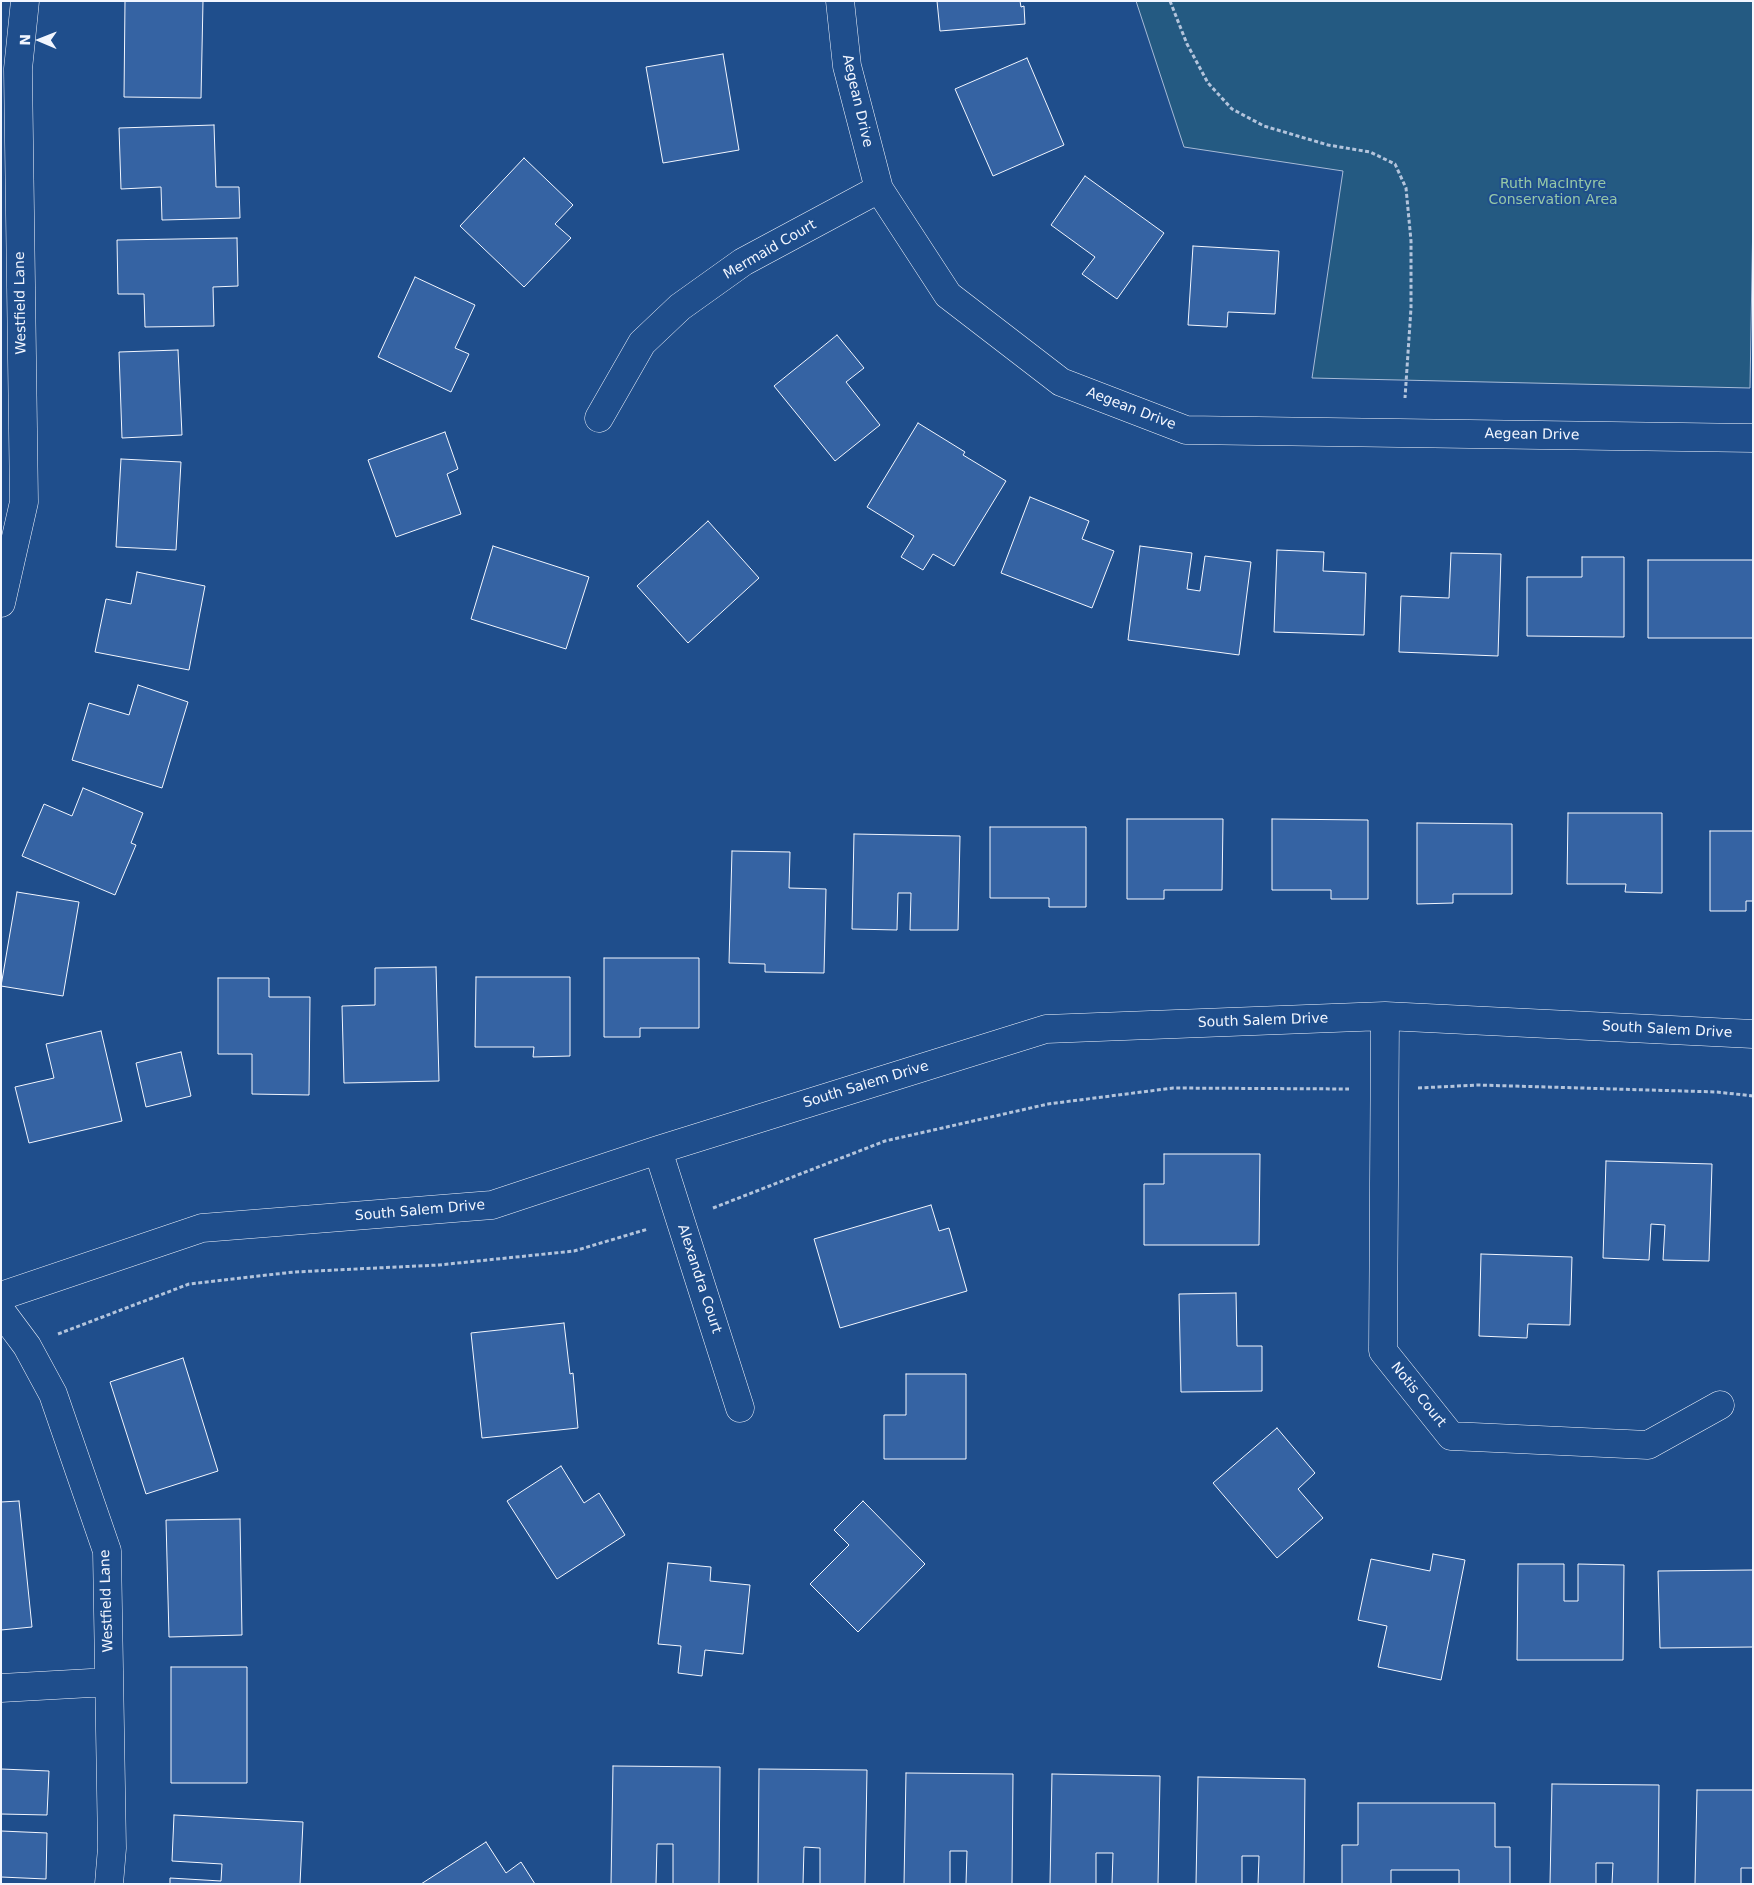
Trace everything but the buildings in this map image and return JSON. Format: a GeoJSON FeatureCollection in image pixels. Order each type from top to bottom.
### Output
{"type":"FeatureCollection","features":[{"type":"Feature","properties":{"kind":"street","name":"Westfield Lane"},"geometry":{"type":"LineString","coordinates":[[1,603],[24,502],[18,69],[25,1]]}},
{"type":"Feature","properties":{"kind":"street","name":"Aegean Drive"},"geometry":{"type":"LineString","coordinates":[[840,1],[847,66],[879,189],[948,295],[1062,382],[1186,430],[1753,438]]}},
{"type":"Feature","properties":{"kind":"street","name":"Mermaid Court"},"geometry":{"type":"LineString","coordinates":[[599,418],[642,343],[680,307],[743,262],[879,189]]}},
{"type":"Feature","properties":{"kind":"street","name":"South Salem Drive"},"geometry":{"type":"LineString","coordinates":[[1,1296],[202,1228],[492,1205],[658,1150],[1046,1029],[1385,1016],[1753,1034]]}},
{"type":"Feature","properties":{"kind":"street","name":"Notis Court"},"geometry":{"type":"LineString","coordinates":[[1385,1016],[1383,1351],[1450,1436],[1648,1444],[1720,1406]]}},
{"type":"Feature","properties":{"kind":"street","name":"Alexandra Court"},"geometry":{"type":"LineString","coordinates":[[658,1150],[740,1408]]}},
{"type":"Feature","properties":{"kind":"street","name":"Westfield Lane"},"geometry":{"type":"LineString","coordinates":[[1,1312],[27,1346],[53,1394],[108,1551],[112,1848],[109,1884]]}},
{"type":"Feature","properties":{"kind":"street"},"geometry":{"type":"LineString","coordinates":[[1,1688],[109,1682]]}},
{"type":"Feature","properties":{"kind":"path"},"geometry":{"type":"LineString","coordinates":[[1170,1],[1187,44],[1208,83],[1232,109],[1264,126],[1328,145],[1370,152],[1395,164],[1406,188],[1411,241],[1411,308],[1403,433]]}},
{"type":"Feature","properties":{"kind":"path"},"geometry":{"type":"LineString","coordinates":[[27,1346],[189,1284],[294,1272],[439,1265],[574,1251],[680,1220],[885,1141],[1048,1104],[1173,1088],[1385,1089],[1478,1085],[1717,1092],[1753,1096]]}},
{"type":"Feature","properties":{"kind":"green space","name":"Ruth MacIntyre Conservation Area"},"geometry":{"type":"Polygon","coordinates":[[[1136,1],[1753,1],[1753,212],[1750,388],[1312,378],[1343,171],[1184,147],[1136,1]]]}}]}
